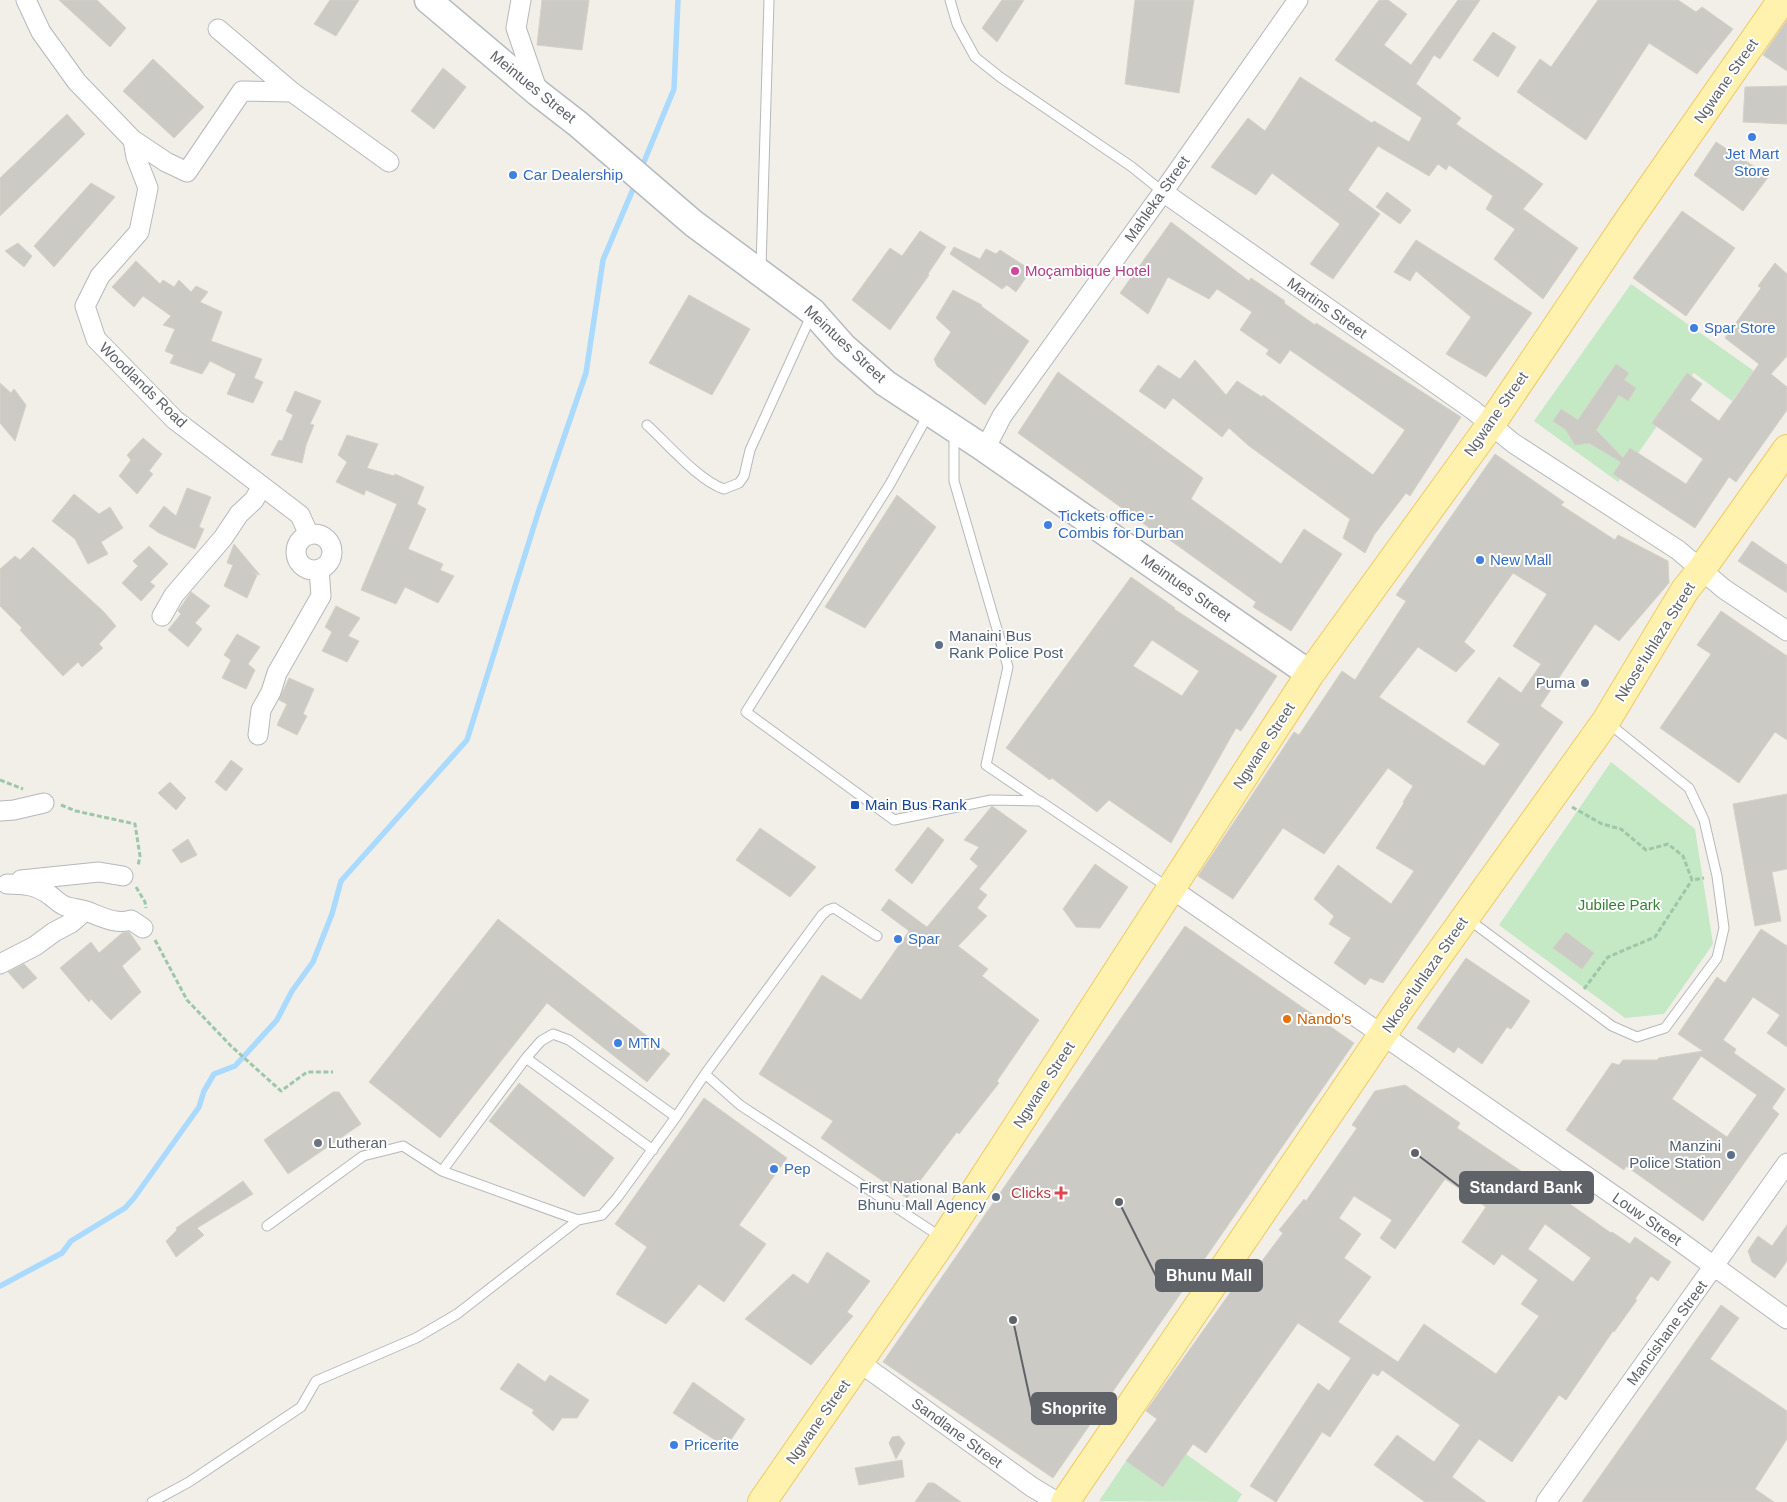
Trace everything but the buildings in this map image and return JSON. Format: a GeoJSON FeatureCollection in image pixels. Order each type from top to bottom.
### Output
{"type":"FeatureCollection","features":[{"type":"Feature","properties":{"kind":"main road","name":"Ngwane Street"},"geometry":{"type":"LineString","coordinates":[[762,1502],[944,1239],[1310,674],[1491,424],[1608,250],[1782,0]]}},
{"type":"Feature","properties":{"kind":"main road","name":"Nkose'luhlaza Street"},"geometry":{"type":"LineString","coordinates":[[1064,1502],[1383,1035],[1606,721],[1685,590],[1787,449]]}},
{"type":"Feature","properties":{"kind":"street"},"geometry":{"type":"LineString","coordinates":[[26,0],[40,32],[77,82],[133,140],[166,162],[187,172],[242,91],[292,92]]}},
{"type":"Feature","properties":{"kind":"street","name":"Meintues Street"},"geometry":{"type":"LineString","coordinates":[[428,0],[538,93],[578,124],[693,223],[813,312],[844,347],[885,383],[985,449],[1310,674]]}},
{"type":"Feature","properties":{"kind":"street"},"geometry":{"type":"LineString","coordinates":[[521,0],[516,28],[538,93]]}},
{"type":"Feature","properties":{"kind":"street","name":"Mahleka Street"},"geometry":{"type":"LineString","coordinates":[[985,449],[1002,416],[1298,0]]}},
{"type":"Feature","properties":{"kind":"street"},"geometry":{"type":"LineString","coordinates":[[218,28],[292,92],[390,162]]}},
{"type":"Feature","properties":{"kind":"street","name":"Woodlands Road"},"geometry":{"type":"LineString","coordinates":[[133,140],[136,157],[148,188],[139,232],[100,276],[85,306],[96,339],[175,420],[300,514],[308,535]]}},
{"type":"Feature","properties":{"kind":"street","name":"Martins Street"},"geometry":{"type":"LineString","coordinates":[[1163,192],[1491,424],[1513,443],[1678,550],[1701,570]]}},
{"type":"Feature","properties":{"kind":"street"},"geometry":{"type":"LineString","coordinates":[[162,616],[174,595],[223,538],[240,514],[254,500],[262,486]]}},
{"type":"Feature","properties":{"kind":"street"},"geometry":{"type":"LineString","coordinates":[[308,535],[318,535],[326,539],[331,547],[332,556],[327,564],[320,569],[310,570],[302,566],[297,558],[296,549],[300,540],[308,535]]}},
{"type":"Feature","properties":{"kind":"street"},"geometry":{"type":"LineString","coordinates":[[258,734],[261,710],[271,692],[276,673],[321,596],[320,569]]}},
{"type":"Feature","properties":{"kind":"street"},"geometry":{"type":"LineString","coordinates":[[1701,570],[1724,589],[1787,631]]}},
{"type":"Feature","properties":{"kind":"street"},"geometry":{"type":"LineString","coordinates":[[0,811],[51,803]]}},
{"type":"Feature","properties":{"kind":"street"},"geometry":{"type":"LineString","coordinates":[[3,885],[26,878],[99,872],[133,875]]}},
{"type":"Feature","properties":{"kind":"street"},"geometry":{"type":"LineString","coordinates":[[3,885],[23,884],[32,886],[50,895],[65,907],[85,911],[122,923],[131,920],[147,926]]}},
{"type":"Feature","properties":{"kind":"street","name":"Louw Street"},"geometry":{"type":"LineString","coordinates":[[1172,889],[1671,1235],[1787,1319]]}},
{"type":"Feature","properties":{"kind":"street"},"geometry":{"type":"LineString","coordinates":[[0,964],[35,946],[85,911]]}},
{"type":"Feature","properties":{"kind":"street","name":"Mancishane Street"},"geometry":{"type":"LineString","coordinates":[[1546,1502],[1787,1163]]}},
{"type":"Feature","properties":{"kind":"street","name":"Sandlane Street"},"geometry":{"type":"LineString","coordinates":[[859,1362],[1024,1482],[1056,1502]]}},
{"type":"Feature","properties":{"kind":"lane"},"geometry":{"type":"LineString","coordinates":[[761,273],[769,0]]}},
{"type":"Feature","properties":{"kind":"lane"},"geometry":{"type":"LineString","coordinates":[[950,0],[956,24],[975,57],[1000,77],[1132,167],[1163,192]]}},
{"type":"Feature","properties":{"kind":"lane"},"geometry":{"type":"LineString","coordinates":[[647,425],[698,473],[716,486],[724,489],[739,483],[744,476],[750,450],[813,312]]}},
{"type":"Feature","properties":{"kind":"lane"},"geometry":{"type":"LineString","coordinates":[[929,413],[890,484],[746,712],[894,820],[991,800],[1040,801]]}},
{"type":"Feature","properties":{"kind":"lane"},"geometry":{"type":"LineString","coordinates":[[954,428],[954,481],[1008,667],[986,765],[1172,889]]}},
{"type":"Feature","properties":{"kind":"lane"},"geometry":{"type":"LineString","coordinates":[[1466,917],[1612,1026],[1637,1037],[1665,1028],[1717,958],[1724,928],[1717,876],[1704,820],[1689,788],[1606,721]]}},
{"type":"Feature","properties":{"kind":"lane"},"geometry":{"type":"LineString","coordinates":[[152,1502],[189,1482],[301,1407],[316,1382],[416,1338],[456,1314],[578,1220],[602,1214],[617,1198],[705,1074],[822,915],[828,910],[834,908],[877,936]]}},
{"type":"Feature","properties":{"kind":"lane"},"geometry":{"type":"LineString","coordinates":[[442,1171],[526,1058],[541,1041],[553,1034],[569,1040],[676,1117]]}},
{"type":"Feature","properties":{"kind":"lane"},"geometry":{"type":"LineString","coordinates":[[526,1058],[652,1150]]}},
{"type":"Feature","properties":{"kind":"lane"},"geometry":{"type":"LineString","coordinates":[[705,1074],[740,1105],[944,1239]]}},
{"type":"Feature","properties":{"kind":"lane"},"geometry":{"type":"LineString","coordinates":[[267,1226],[364,1156],[402,1146],[442,1171],[578,1220]]}},
{"type":"Feature","properties":{"kind":"path"},"geometry":{"type":"LineString","coordinates":[[0,780],[25,790]]}},
{"type":"Feature","properties":{"kind":"path"},"geometry":{"type":"LineString","coordinates":[[1551,796],[1602,824],[1621,829],[1646,850],[1668,844],[1684,856],[1692,880]]}},
{"type":"Feature","properties":{"kind":"path"},"geometry":{"type":"LineString","coordinates":[[51,803],[76,811],[135,824],[140,856],[133,875],[136,886],[146,902],[147,926],[187,1000],[231,1046],[281,1091],[307,1072],[333,1072]]}},
{"type":"Feature","properties":{"kind":"path"},"geometry":{"type":"LineString","coordinates":[[1576,999],[1608,957],[1655,937],[1692,880],[1717,876]]}},
{"type":"Feature","properties":{"kind":"green space"},"geometry":{"type":"Polygon","coordinates":[[[1631,284],[1754,371],[1732,401],[1694,373],[1618,482],[1534,421],[1631,284]]]}},
{"type":"Feature","properties":{"kind":"green space","name":"Jubilee Park"},"geometry":{"type":"Polygon","coordinates":[[[1611,762],[1695,829],[1713,944],[1664,1014],[1625,1018],[1499,925],[1611,762]]]}},
{"type":"Feature","properties":{"kind":"green space"},"geometry":{"type":"Polygon","coordinates":[[[1186,1454],[1242,1494],[1237,1502],[1099,1501],[1126,1461],[1163,1487],[1186,1454]]]}},
{"type":"Feature","properties":{"kind":"waterway"},"geometry":{"type":"LineString","coordinates":[[641,169],[674,89],[678,0]]}},
{"type":"Feature","properties":{"kind":"waterway"},"geometry":{"type":"LineString","coordinates":[[0,1286],[62,1253],[71,1241],[125,1208],[134,1198],[199,1107],[204,1091],[214,1074],[235,1066],[277,1020],[292,991],[313,962],[332,914],[341,881],[467,740],[539,510],[586,373],[603,260],[636,182]]}},
{"type":"Feature","properties":{"kind":"place","name":"Jet Mart Store"},"geometry":{"type":"Point","coordinates":[1752,137]}},
{"type":"Feature","properties":{"kind":"place","name":"Car Dealership"},"geometry":{"type":"Point","coordinates":[513,175]}},
{"type":"Feature","properties":{"kind":"place","name":"Moçambique Hotel"},"geometry":{"type":"Point","coordinates":[1015,271]}},
{"type":"Feature","properties":{"kind":"place","name":"Spar Store"},"geometry":{"type":"Point","coordinates":[1694,328]}},
{"type":"Feature","properties":{"kind":"place","name":"Tickets office - Combis for Durban"},"geometry":{"type":"Point","coordinates":[1048,525]}},
{"type":"Feature","properties":{"kind":"place","name":"New Mall"},"geometry":{"type":"Point","coordinates":[1480,560]}},
{"type":"Feature","properties":{"kind":"place","name":"Manaini Bus Rank Police Post"},"geometry":{"type":"Point","coordinates":[939,645]}},
{"type":"Feature","properties":{"kind":"place","name":"Puma"},"geometry":{"type":"Point","coordinates":[1585,683]}},
{"type":"Feature","properties":{"kind":"place","name":"Main Bus Rank"},"geometry":{"type":"Point","coordinates":[855,805]}},
{"type":"Feature","properties":{"kind":"place","name":"Spar"},"geometry":{"type":"Point","coordinates":[898,939]}},
{"type":"Feature","properties":{"kind":"place","name":"Nando's"},"geometry":{"type":"Point","coordinates":[1287,1019]}},
{"type":"Feature","properties":{"kind":"place","name":"MTN"},"geometry":{"type":"Point","coordinates":[618,1043]}},
{"type":"Feature","properties":{"kind":"place","name":"Lutheran"},"geometry":{"type":"Point","coordinates":[318,1143]}},
{"type":"Feature","properties":{"kind":"place","name":"Standard Bank"},"geometry":{"type":"Point","coordinates":[1415,1153]}},
{"type":"Feature","properties":{"kind":"place","name":"Manzini Police Station"},"geometry":{"type":"Point","coordinates":[1731,1155]}},
{"type":"Feature","properties":{"kind":"place","name":"Pep"},"geometry":{"type":"Point","coordinates":[774,1169]}},
{"type":"Feature","properties":{"kind":"place","name":"Clicks"},"geometry":{"type":"Point","coordinates":[1061,1193]}},
{"type":"Feature","properties":{"kind":"place","name":"First National Bank Bhunu Mall Agency"},"geometry":{"type":"Point","coordinates":[996,1197]}},
{"type":"Feature","properties":{"kind":"place","name":"Bhunu Mall"},"geometry":{"type":"Point","coordinates":[1119,1202]}},
{"type":"Feature","properties":{"kind":"place","name":"Shoprite"},"geometry":{"type":"Point","coordinates":[1013,1320]}},
{"type":"Feature","properties":{"kind":"place","name":"Pricerite"},"geometry":{"type":"Point","coordinates":[674,1445]}}]}
